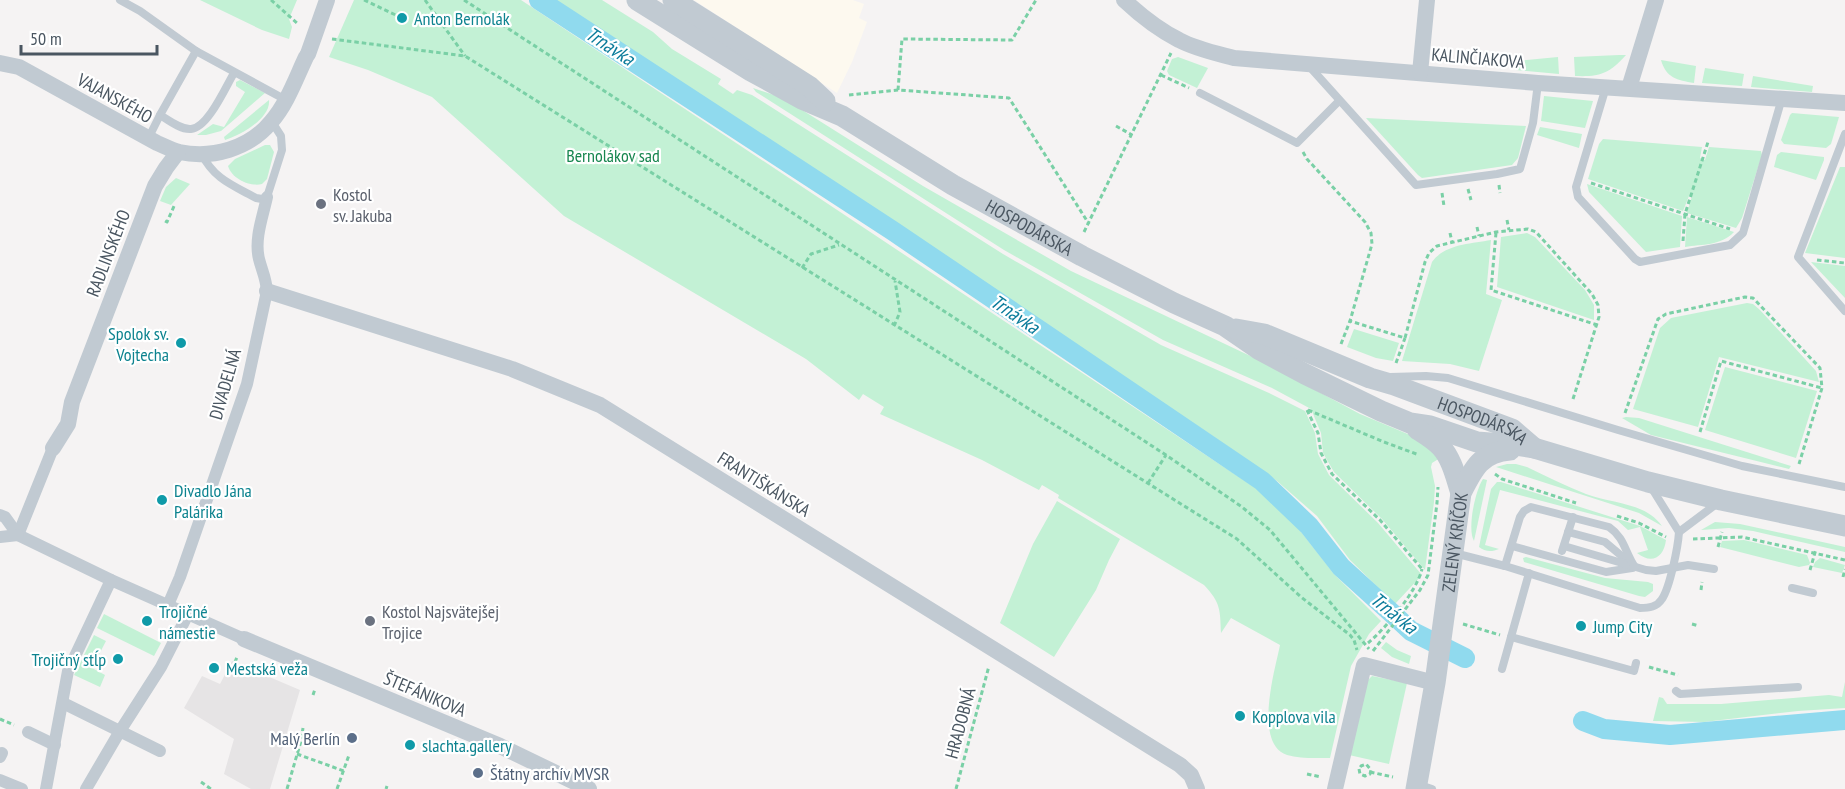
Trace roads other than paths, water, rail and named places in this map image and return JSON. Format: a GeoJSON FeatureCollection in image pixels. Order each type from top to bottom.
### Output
{"type":"FeatureCollection","features":[{"type":"Feature","properties":{"kind":"street"},"geometry":{"type":"LineString","coordinates":[[178,152],[223,152],[234,149],[250,140],[272,122],[286,100],[307,55],[327,0]]}},
{"type":"Feature","properties":{"kind":"street","name":"HOSPODÁRSKA"},"geometry":{"type":"LineString","coordinates":[[637,0],[751,71],[802,99],[842,116],[953,185],[1029,227],[1174,303],[1225,326],[1260,350],[1305,374],[1410,423],[1440,445],[1449,459],[1461,493]]}},
{"type":"Feature","properties":{"kind":"street","name":"HOSPODÁRSKA"},"geometry":{"type":"LineString","coordinates":[[673,0],[809,86],[842,116]]}},
{"type":"Feature","properties":{"kind":"street"},"geometry":{"type":"LineString","coordinates":[[1420,74],[1427,0]]}},
{"type":"Feature","properties":{"kind":"street"},"geometry":{"type":"LineString","coordinates":[[1629,88],[1656,0]]}},
{"type":"Feature","properties":{"kind":"street","name":"KALINČIAKOVA"},"geometry":{"type":"LineString","coordinates":[[1126,1],[1179,40],[1204,50],[1234,57],[1538,83],[1845,103]]}},
{"type":"Feature","properties":{"kind":"street","name":"VAJANSKÉHO"},"geometry":{"type":"LineString","coordinates":[[0,63],[19,68],[148,139],[178,152]]}},
{"type":"Feature","properties":{"kind":"street","name":"RADLINSKÉHO"},"geometry":{"type":"LineString","coordinates":[[18,535],[53,448],[68,424],[72,402],[155,186],[178,152]]}},
{"type":"Feature","properties":{"kind":"street","name":"DIVADELNÁ"},"geometry":{"type":"LineString","coordinates":[[168,605],[180,577],[247,384],[267,291],[266,278],[258,257],[259,230],[267,197]]}},
{"type":"Feature","properties":{"kind":"street","name":"FRANTIŠKÁNSKA"},"geometry":{"type":"LineString","coordinates":[[267,291],[512,369],[600,405],[1180,765],[1191,775],[1197,789]]}},
{"type":"Feature","properties":{"kind":"street","name":"HOSPODÁRSKA"},"geometry":{"type":"LineString","coordinates":[[1225,326],[1264,334],[1370,378],[1512,429],[1534,448]]}},
{"type":"Feature","properties":{"kind":"street","name":"HOSPODÁRSKA"},"geometry":{"type":"LineString","coordinates":[[1410,423],[1430,426],[1477,442],[1534,448],[1721,501],[1845,526]]}},
{"type":"Feature","properties":{"kind":"street","name":"ZELENÝ KRÍČOK"},"geometry":{"type":"LineString","coordinates":[[1421,787],[1461,493],[1469,477],[1487,456],[1498,451],[1534,448]]}},
{"type":"Feature","properties":{"kind":"street"},"geometry":{"type":"LineString","coordinates":[[0,515],[5,517],[18,535],[111,580],[244,639]]}},
{"type":"Feature","properties":{"kind":"street"},"geometry":{"type":"LineString","coordinates":[[0,537],[18,535]]}},
{"type":"Feature","properties":{"kind":"street"},"geometry":{"type":"LineString","coordinates":[[46,789],[68,671],[111,580]]}},
{"type":"Feature","properties":{"kind":"street"},"geometry":{"type":"LineString","coordinates":[[86,789],[120,730],[161,667],[188,614]]}},
{"type":"Feature","properties":{"kind":"street","name":"ŠTEFÁNIKOVA"},"geometry":{"type":"LineString","coordinates":[[244,639],[500,746],[589,789]]}},
{"type":"Feature","properties":{"kind":"street"},"geometry":{"type":"LineString","coordinates":[[1335,789],[1364,665],[1435,683]]}},
{"type":"Feature","properties":{"kind":"street"},"geometry":{"type":"LineString","coordinates":[[63,703],[160,751]]}},
{"type":"Feature","properties":{"kind":"street"},"geometry":{"type":"LineString","coordinates":[[23,730],[56,745]]}},
{"type":"Feature","properties":{"kind":"street"},"geometry":{"type":"LineString","coordinates":[[0,780],[22,789]]}},
{"type":"Feature","properties":{"kind":"lane"},"geometry":{"type":"LineString","coordinates":[[120,0],[140,11],[196,51],[286,100]]}},
{"type":"Feature","properties":{"kind":"lane"},"geometry":{"type":"LineString","coordinates":[[148,139],[196,51]]}},
{"type":"Feature","properties":{"kind":"lane"},"geometry":{"type":"LineString","coordinates":[[1307,64],[1416,185],[1520,169],[1533,123],[1538,83]]}},
{"type":"Feature","properties":{"kind":"lane"},"geometry":{"type":"LineString","coordinates":[[160,115],[182,127],[191,129],[199,126],[206,120],[234,73]]}},
{"type":"Feature","properties":{"kind":"lane"},"geometry":{"type":"LineString","coordinates":[[1606,87],[1576,187],[1578,196],[1640,262],[1730,244],[1743,233],[1782,98]]}},
{"type":"Feature","properties":{"kind":"lane"},"geometry":{"type":"LineString","coordinates":[[1200,93],[1297,143],[1339,101]]}},
{"type":"Feature","properties":{"kind":"lane"},"geometry":{"type":"LineString","coordinates":[[201,153],[218,177],[256,198],[267,197],[282,150],[281,136],[272,122]]}},
{"type":"Feature","properties":{"kind":"lane"},"geometry":{"type":"LineString","coordinates":[[1845,134],[1798,257],[1845,311]]}},
{"type":"Feature","properties":{"kind":"lane"},"geometry":{"type":"LineString","coordinates":[[1370,378],[1426,376],[1448,378],[1742,466],[1845,488]]}},
{"type":"Feature","properties":{"kind":"lane"},"geometry":{"type":"LineString","coordinates":[[1648,482],[1679,532]]}},
{"type":"Feature","properties":{"kind":"lane"},"geometry":{"type":"LineString","coordinates":[[1454,553],[1506,566],[1640,608],[1649,608],[1657,605],[1662,599],[1672,567],[1679,532],[1721,501]]}},
{"type":"Feature","properties":{"kind":"lane"},"geometry":{"type":"LineString","coordinates":[[1506,566],[1520,517],[1531,507],[1609,527],[1617,533],[1635,567]]}},
{"type":"Feature","properties":{"kind":"lane"},"geometry":{"type":"LineString","coordinates":[[1560,559],[1573,517]]}},
{"type":"Feature","properties":{"kind":"lane"},"geometry":{"type":"LineString","coordinates":[[1568,532],[1605,542],[1635,567]]}},
{"type":"Feature","properties":{"kind":"lane"},"geometry":{"type":"LineString","coordinates":[[1512,546],[1606,572],[1635,567]]}},
{"type":"Feature","properties":{"kind":"lane"},"geometry":{"type":"LineString","coordinates":[[1564,546],[1656,571],[1688,565],[1714,569]]}},
{"type":"Feature","properties":{"kind":"lane"},"geometry":{"type":"LineString","coordinates":[[1502,669],[1529,573]]}},
{"type":"Feature","properties":{"kind":"lane"},"geometry":{"type":"LineString","coordinates":[[1792,588],[1813,593]]}},
{"type":"Feature","properties":{"kind":"lane"},"geometry":{"type":"LineString","coordinates":[[1511,637],[1634,671],[1636,663]]}},
{"type":"Feature","properties":{"kind":"lane"},"geometry":{"type":"LineString","coordinates":[[1676,692],[1680,694],[1798,687]]}},
{"type":"Feature","properties":{"kind":"waterway","name":"Trnávka"},"geometry":{"type":"LineString","coordinates":[[539,0],[893,231],[1262,481],[1309,526],[1341,567],[1411,631],[1465,658]]}},
{"type":"Feature","properties":{"kind":"waterway","name":"Trnávka"},"geometry":{"type":"LineString","coordinates":[[1583,721],[1604,729],[1670,735],[1845,720]]}},
{"type":"Feature","properties":{"kind":"place","name":"Anton Bernolák"},"geometry":{"type":"Point","coordinates":[402,18]}},
{"type":"Feature","properties":{"kind":"place","name":"Kostol sv. Jakuba"},"geometry":{"type":"Point","coordinates":[321,204]}},
{"type":"Feature","properties":{"kind":"place","name":"Spolok sv. Vojtecha"},"geometry":{"type":"Point","coordinates":[181,343]}},
{"type":"Feature","properties":{"kind":"place","name":"Divadlo Jána Palárika"},"geometry":{"type":"Point","coordinates":[162,500]}},
{"type":"Feature","properties":{"kind":"place","name":"Trojičné námestie"},"geometry":{"type":"Point","coordinates":[147,621]}},
{"type":"Feature","properties":{"kind":"place","name":"Kostol Najsvätejšej Trojice"},"geometry":{"type":"Point","coordinates":[370,621]}},
{"type":"Feature","properties":{"kind":"place","name":"Jump City"},"geometry":{"type":"Point","coordinates":[1581,626]}},
{"type":"Feature","properties":{"kind":"place","name":"Trojičný stĺp"},"geometry":{"type":"Point","coordinates":[118,659]}},
{"type":"Feature","properties":{"kind":"place","name":"Mestská veža"},"geometry":{"type":"Point","coordinates":[214,668]}},
{"type":"Feature","properties":{"kind":"place","name":"Kopplova vila"},"geometry":{"type":"Point","coordinates":[1240,716]}},
{"type":"Feature","properties":{"kind":"place","name":"Malý Berlín"},"geometry":{"type":"Point","coordinates":[352,738]}},
{"type":"Feature","properties":{"kind":"place","name":"slachta.gallery"},"geometry":{"type":"Point","coordinates":[410,745]}},
{"type":"Feature","properties":{"kind":"place","name":"Štátny archív MVSR"},"geometry":{"type":"Point","coordinates":[478,773]}},
{"type":"Feature","properties":{"kind":"park label","name":"Bernolákov sad"},"geometry":{"type":"Point","coordinates":[613,155]}}]}
